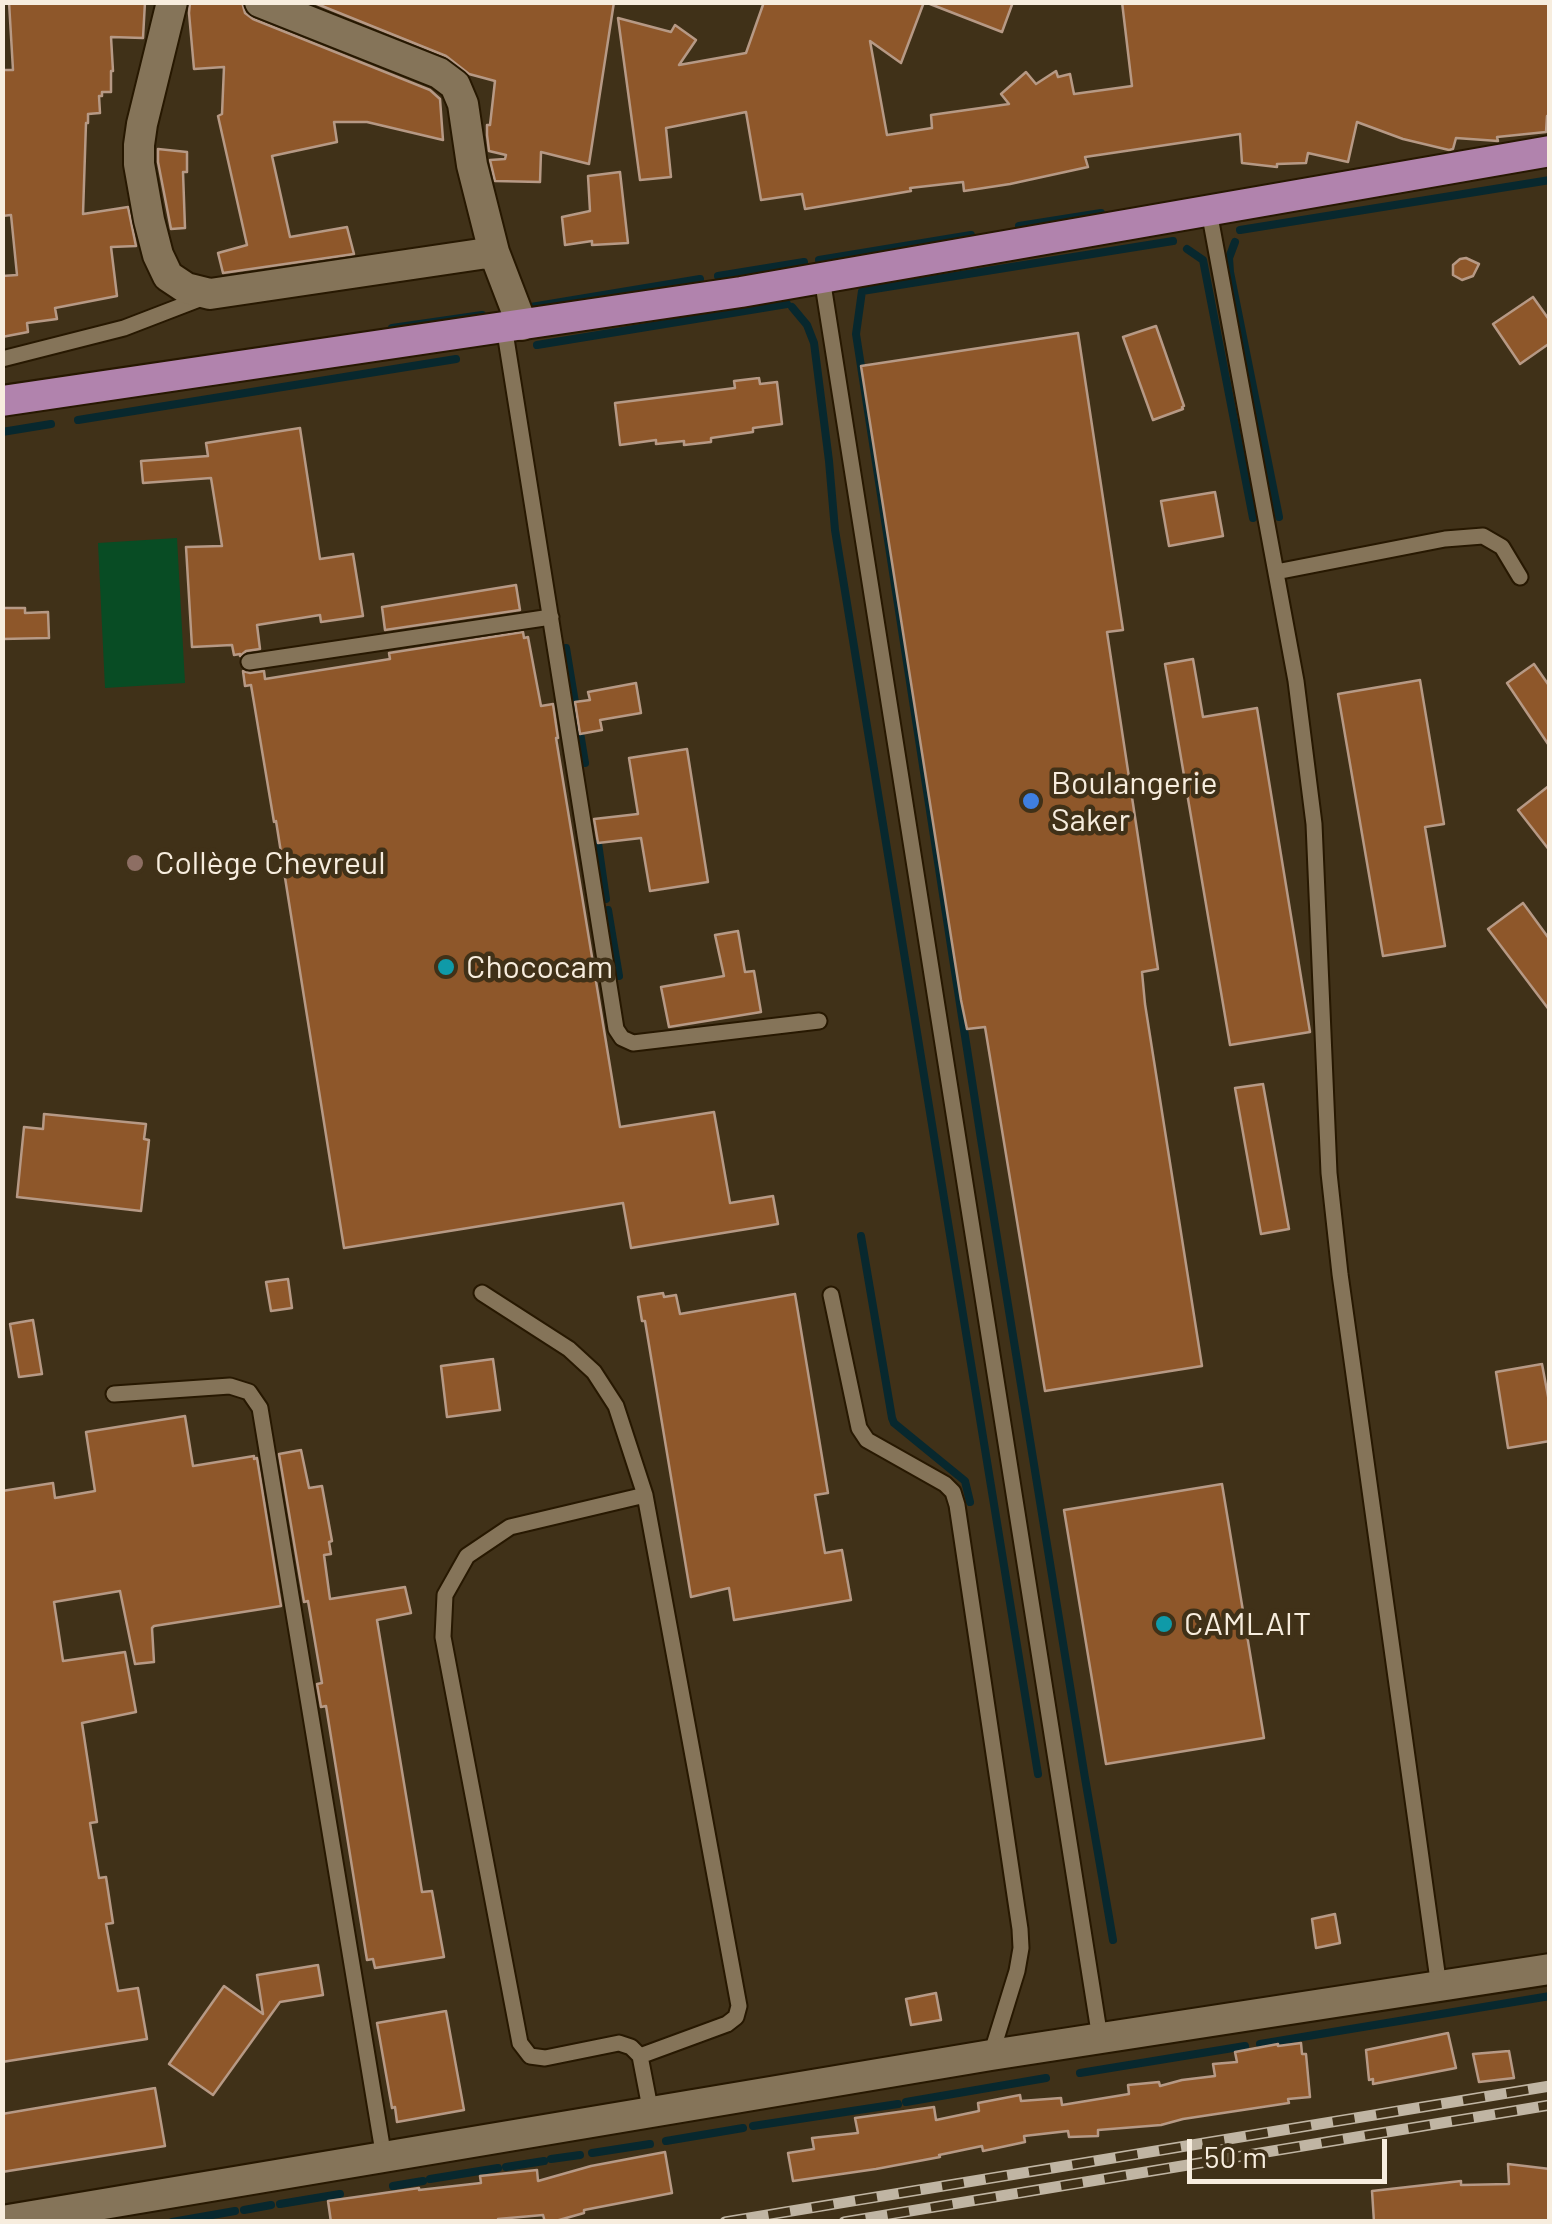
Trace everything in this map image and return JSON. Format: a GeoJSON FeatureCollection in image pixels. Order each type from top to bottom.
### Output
{"type":"FeatureCollection","features":[{"type":"Feature","properties":{"kind":"main road"},"geometry":{"type":"LineString","coordinates":[[2,400],[822,278],[1550,152]]}},
{"type":"Feature","properties":{"kind":"street"},"geometry":{"type":"LineString","coordinates":[[172,2],[142,124],[139,164],[158,255],[168,276],[186,288],[210,294],[499,265]]}},
{"type":"Feature","properties":{"kind":"street"},"geometry":{"type":"LineString","coordinates":[[260,2],[439,73],[455,86],[463,104],[472,165],[515,321]]}},
{"type":"Feature","properties":{"kind":"street"},"geometry":{"type":"LineString","coordinates":[[2,2221],[991,2054],[1550,1969]]}},
{"type":"Feature","properties":{"kind":"lane"},"geometry":{"type":"LineString","coordinates":[[1210,211],[1296,681],[1314,824],[1325,1114],[1338,1257],[1438,1987]]}},
{"type":"Feature","properties":{"kind":"lane"},"geometry":{"type":"LineString","coordinates":[[822,278],[1100,2038]]}},
{"type":"Feature","properties":{"kind":"lane"},"geometry":{"type":"LineString","coordinates":[[2,359],[124,328],[210,294]]}},
{"type":"Feature","properties":{"kind":"lane"},"geometry":{"type":"LineString","coordinates":[[515,321],[550,617],[616,1029],[622,1038],[633,1043],[819,1020]]}},
{"type":"Feature","properties":{"kind":"lane"},"geometry":{"type":"LineString","coordinates":[[1276,572],[1446,539],[1483,536],[1502,548],[1520,578]]}},
{"type":"Feature","properties":{"kind":"lane"},"geometry":{"type":"LineString","coordinates":[[249,662],[550,617]]}},
{"type":"Feature","properties":{"kind":"lane"},"geometry":{"type":"LineString","coordinates":[[482,1293],[569,1349],[594,1372],[616,1406],[645,1495],[739,2006],[736,2017],[726,2024],[640,2056]]}},
{"type":"Feature","properties":{"kind":"lane"},"geometry":{"type":"LineString","coordinates":[[830,1294],[859,1428],[867,1440],[945,1484],[957,1505],[1020,1928],[1016,1971],[991,2054]]}},
{"type":"Feature","properties":{"kind":"lane"},"geometry":{"type":"LineString","coordinates":[[114,1394],[230,1386],[249,1392],[260,1408],[384,2158]]}},
{"type":"Feature","properties":{"kind":"lane"},"geometry":{"type":"LineString","coordinates":[[645,1495],[510,1527],[468,1556],[444,1595],[443,1637],[520,2043],[530,2056],[545,2058],[619,2043],[631,2046],[640,2056],[652,2113]]}},
{"type":"Feature","properties":{"kind":"green space"},"geometry":{"type":"Polygon","coordinates":[[[177,538],[185,683],[105,688],[98,543],[177,538]]]}},
{"type":"Feature","properties":{"kind":"building"},"geometry":{"type":"Polygon","coordinates":[[[9,2],[145,2],[143,38],[111,37],[111,92],[102,92],[100,113],[88,114],[86,123],[83,214],[128,207],[136,246],[111,247],[117,296],[55,308],[57,319],[27,323],[28,332],[2,337],[2,276],[17,275],[11,215],[2,216],[2,70],[13,70],[9,2]]]}},
{"type":"Feature","properties":{"kind":"building"},"geometry":{"type":"Polygon","coordinates":[[[190,2],[242,2],[245,13],[253,19],[430,90],[440,99],[443,140],[367,122],[334,122],[337,142],[272,156],[290,237],[347,227],[354,254],[223,273],[218,253],[247,245],[218,116],[222,114],[224,67],[194,69],[190,2]]]}},
{"type":"Feature","properties":{"kind":"building"},"geometry":{"type":"Polygon","coordinates":[[[312,2],[614,2],[589,164],[541,152],[540,182],[495,181],[490,160],[505,159],[506,155],[489,151],[487,125],[495,81],[469,74],[446,56],[312,2]]]}},
{"type":"Feature","properties":{"kind":"building"},"geometry":{"type":"Polygon","coordinates":[[[764,2],[924,2],[901,63],[870,41],[887,135],[932,128],[931,115],[1009,104],[1001,94],[1026,72],[1036,84],[1056,71],[1058,77],[1070,74],[1074,94],[1132,86],[1122,2],[1550,2],[1550,116],[1546,132],[1497,137],[1498,141],[1456,138],[1449,150],[1357,122],[1348,162],[1308,153],[1306,163],[1277,167],[1242,163],[1240,134],[1085,157],[1088,167],[1010,184],[964,191],[963,182],[910,188],[911,191],[805,209],[802,194],[761,200],[746,112],[666,128],[671,177],[640,180],[618,18],[671,32],[675,25],[696,40],[679,65],[746,53],[764,2]]]}},
{"type":"Feature","properties":{"kind":"building"},"geometry":{"type":"Polygon","coordinates":[[[930,2],[1013,2],[1002,32],[930,2]]]}},
{"type":"Feature","properties":{"kind":"building"},"geometry":{"type":"Polygon","coordinates":[[[158,149],[187,152],[187,172],[183,172],[185,228],[171,229],[158,149]]]}},
{"type":"Feature","properties":{"kind":"building"},"geometry":{"type":"Polygon","coordinates":[[[620,172],[628,243],[592,245],[592,241],[565,245],[562,217],[590,211],[588,176],[620,172]]]}},
{"type":"Feature","properties":{"kind":"building"},"geometry":{"type":"Polygon","coordinates":[[[1466,258],[1479,264],[1473,276],[1462,280],[1453,275],[1453,265],[1466,258]]]}},
{"type":"Feature","properties":{"kind":"building"},"geometry":{"type":"Polygon","coordinates":[[[1533,297],[1550,321],[1550,343],[1520,364],[1493,324],[1533,297]]]}},
{"type":"Feature","properties":{"kind":"building"},"geometry":{"type":"Polygon","coordinates":[[[1156,326],[1184,406],[1153,420],[1123,337],[1156,326]]]}},
{"type":"Feature","properties":{"kind":"building","name":"Boulangerie Saker"},"geometry":{"type":"Polygon","coordinates":[[[1078,333],[1123,630],[1107,632],[1158,969],[1142,972],[1145,1004],[1202,1366],[1045,1391],[985,1027],[967,1029],[961,1000],[861,366],[1078,333]]]}},
{"type":"Feature","properties":{"kind":"building"},"geometry":{"type":"Polygon","coordinates":[[[759,378],[760,384],[777,382],[782,424],[711,438],[711,442],[656,444],[656,440],[620,445],[615,403],[735,388],[734,381],[759,378]]]}},
{"type":"Feature","properties":{"kind":"building"},"geometry":{"type":"Polygon","coordinates":[[[300,428],[320,559],[353,554],[363,616],[321,622],[320,615],[257,625],[260,649],[240,656],[234,655],[232,645],[192,647],[186,547],[222,546],[211,478],[143,483],[141,461],[208,456],[206,443],[300,428]]]}},
{"type":"Feature","properties":{"kind":"building"},"geometry":{"type":"Polygon","coordinates":[[[1215,492],[1223,536],[1169,546],[1161,501],[1215,492]]]}},
{"type":"Feature","properties":{"kind":"building"},"geometry":{"type":"Polygon","coordinates":[[[516,585],[520,610],[385,630],[382,607],[516,585]]]}},
{"type":"Feature","properties":{"kind":"building"},"geometry":{"type":"Polygon","coordinates":[[[2,608],[48,612],[49,638],[2,639],[2,608]]]}},
{"type":"Feature","properties":{"kind":"building","name":"Chococam"},"geometry":{"type":"Polygon","coordinates":[[[523,632],[524,638],[528,637],[541,706],[553,704],[620,1127],[714,1112],[730,1203],[773,1196],[778,1224],[631,1248],[623,1203],[344,1248],[276,821],[251,685],[245,686],[243,671],[264,671],[265,679],[390,659],[389,653],[523,632]]]}},
{"type":"Feature","properties":{"kind":"building"},"geometry":{"type":"Polygon","coordinates":[[[1193,659],[1203,717],[1257,708],[1310,1032],[1230,1045],[1165,664],[1193,659]]]}},
{"type":"Feature","properties":{"kind":"building"},"geometry":{"type":"Polygon","coordinates":[[[1534,664],[1550,687],[1550,747],[1507,683],[1534,664]]]}},
{"type":"Feature","properties":{"kind":"building"},"geometry":{"type":"Polygon","coordinates":[[[1420,680],[1444,824],[1425,827],[1445,946],[1383,956],[1338,694],[1420,680]]]}},
{"type":"Feature","properties":{"kind":"building"},"geometry":{"type":"Polygon","coordinates":[[[636,683],[641,713],[600,720],[602,730],[580,734],[575,702],[590,700],[588,692],[636,683]]]}},
{"type":"Feature","properties":{"kind":"building"},"geometry":{"type":"Polygon","coordinates":[[[687,749],[708,882],[650,891],[641,838],[598,843],[594,819],[638,814],[629,758],[687,749]]]}},
{"type":"Feature","properties":{"kind":"building"},"geometry":{"type":"Polygon","coordinates":[[[1550,785],[1550,851],[1518,810],[1550,785]]]}},
{"type":"Feature","properties":{"kind":"building"},"geometry":{"type":"Polygon","coordinates":[[[1523,903],[1550,940],[1550,1011],[1488,929],[1523,903]]]}},
{"type":"Feature","properties":{"kind":"building"},"geometry":{"type":"Polygon","coordinates":[[[738,931],[745,972],[754,971],[761,1012],[669,1027],[661,987],[724,976],[715,935],[738,931]]]}},
{"type":"Feature","properties":{"kind":"building"},"geometry":{"type":"Polygon","coordinates":[[[1263,1084],[1289,1229],[1261,1234],[1235,1088],[1263,1084]]]}},
{"type":"Feature","properties":{"kind":"building"},"geometry":{"type":"Polygon","coordinates":[[[44,1114],[146,1124],[144,1139],[149,1140],[141,1211],[17,1197],[24,1127],[43,1129],[44,1114]]]}},
{"type":"Feature","properties":{"kind":"building"},"geometry":{"type":"Polygon","coordinates":[[[288,1279],[292,1308],[271,1311],[266,1282],[288,1279]]]}},
{"type":"Feature","properties":{"kind":"building"},"geometry":{"type":"Polygon","coordinates":[[[663,1293],[664,1297],[676,1295],[680,1314],[795,1294],[828,1493],[815,1495],[825,1553],[842,1550],[851,1600],[734,1620],[729,1588],[691,1597],[638,1297],[663,1293]]]}},
{"type":"Feature","properties":{"kind":"building"},"geometry":{"type":"Polygon","coordinates":[[[33,1320],[42,1374],[19,1377],[10,1324],[33,1320]]]}},
{"type":"Feature","properties":{"kind":"building"},"geometry":{"type":"Polygon","coordinates":[[[493,1359],[500,1410],[447,1417],[441,1366],[493,1359]]]}},
{"type":"Feature","properties":{"kind":"building"},"geometry":{"type":"Polygon","coordinates":[[[1542,1364],[1550,1407],[1550,1441],[1508,1448],[1496,1372],[1542,1364]]]}},
{"type":"Feature","properties":{"kind":"building"},"geometry":{"type":"Polygon","coordinates":[[[185,1416],[193,1466],[257,1458],[281,1606],[154,1626],[154,1662],[135,1664],[120,1591],[54,1602],[63,1661],[125,1652],[136,1712],[82,1723],[97,1822],[90,1823],[99,1878],[106,1877],[113,1923],[106,1924],[118,1991],[138,1988],[147,2039],[2,2062],[2,1491],[53,1483],[55,1498],[95,1491],[86,1432],[185,1416]]]}},
{"type":"Feature","properties":{"kind":"building"},"geometry":{"type":"Polygon","coordinates":[[[301,1450],[309,1488],[322,1486],[332,1541],[331,1554],[324,1555],[330,1599],[405,1587],[411,1613],[377,1620],[422,1892],[432,1891],[444,1957],[375,1968],[373,1959],[367,1960],[326,1706],[321,1707],[317,1684],[322,1683],[308,1601],[304,1602],[279,1454],[301,1450]]]}},
{"type":"Feature","properties":{"kind":"building","name":"CAMLAIT"},"geometry":{"type":"Polygon","coordinates":[[[1222,1484],[1264,1738],[1106,1764],[1064,1510],[1222,1484]]]}},
{"type":"Feature","properties":{"kind":"building"},"geometry":{"type":"Polygon","coordinates":[[[1335,1914],[1340,1943],[1316,1948],[1312,1919],[1335,1914]]]}},
{"type":"Feature","properties":{"kind":"building"},"geometry":{"type":"Polygon","coordinates":[[[318,1965],[323,1995],[280,2002],[213,2095],[169,2064],[224,1986],[263,2014],[257,1975],[318,1965]]]}},
{"type":"Feature","properties":{"kind":"building"},"geometry":{"type":"Polygon","coordinates":[[[936,1993],[941,2020],[911,2025],[906,1999],[936,1993]]]}},
{"type":"Feature","properties":{"kind":"building"},"geometry":{"type":"Polygon","coordinates":[[[446,2011],[464,2110],[397,2122],[377,2023],[446,2011]]]}},
{"type":"Feature","properties":{"kind":"building"},"geometry":{"type":"Polygon","coordinates":[[[1448,2033],[1456,2068],[1373,2084],[1373,2079],[1369,2080],[1366,2050],[1448,2033]]]}},
{"type":"Feature","properties":{"kind":"building"},"geometry":{"type":"Polygon","coordinates":[[[1301,2043],[1302,2054],[1306,2054],[1310,2097],[1288,2099],[1289,2103],[1161,2125],[1098,2130],[1098,2136],[1069,2137],[1068,2131],[1024,2136],[1025,2142],[983,2151],[982,2146],[876,2169],[793,2181],[788,2153],[814,2149],[812,2138],[858,2133],[855,2118],[934,2107],[936,2120],[979,2111],[978,2103],[1020,2095],[1021,2101],[1061,2098],[1062,2105],[1129,2094],[1128,2085],[1159,2082],[1160,2086],[1215,2076],[1213,2064],[1237,2062],[1235,2052],[1301,2043]]]}},
{"type":"Feature","properties":{"kind":"building"},"geometry":{"type":"Polygon","coordinates":[[[1509,2051],[1514,2078],[1479,2082],[1473,2054],[1509,2051]]]}},
{"type":"Feature","properties":{"kind":"building"},"geometry":{"type":"Polygon","coordinates":[[[155,2088],[165,2146],[2,2172],[2,2114],[155,2088]]]}},
{"type":"Feature","properties":{"kind":"building"},"geometry":{"type":"Polygon","coordinates":[[[665,2152],[672,2193],[584,2210],[552,2222],[545,2222],[543,2215],[498,2222],[331,2222],[328,2201],[481,2183],[480,2176],[537,2170],[538,2181],[665,2152]]]}},
{"type":"Feature","properties":{"kind":"building"},"geometry":{"type":"Polygon","coordinates":[[[1508,2164],[1550,2169],[1550,2222],[1374,2222],[1372,2191],[1461,2181],[1461,2185],[1509,2184],[1508,2164]]]}},
{"type":"Feature","properties":{"kind":"waterway"},"geometry":{"type":"LineString","coordinates":[[1240,230],[1550,180]]}},
{"type":"Feature","properties":{"kind":"waterway"},"geometry":{"type":"LineString","coordinates":[[1019,226],[1101,213]]}},
{"type":"Feature","properties":{"kind":"waterway"},"geometry":{"type":"LineString","coordinates":[[819,260],[971,235]]}},
{"type":"Feature","properties":{"kind":"waterway"},"geometry":{"type":"LineString","coordinates":[[1113,1940],[981,1139],[856,334],[862,291],[1173,241]]}},
{"type":"Feature","properties":{"kind":"waterway"},"geometry":{"type":"LineString","coordinates":[[1235,242],[1229,258],[1230,272],[1279,517]]}},
{"type":"Feature","properties":{"kind":"waterway"},"geometry":{"type":"LineString","coordinates":[[1187,249],[1203,260],[1253,518]]}},
{"type":"Feature","properties":{"kind":"waterway"},"geometry":{"type":"LineString","coordinates":[[718,276],[804,262]]}},
{"type":"Feature","properties":{"kind":"waterway"},"geometry":{"type":"LineString","coordinates":[[525,308],[700,279]]}},
{"type":"Feature","properties":{"kind":"waterway"},"geometry":{"type":"LineString","coordinates":[[537,345],[787,304]]}},
{"type":"Feature","properties":{"kind":"waterway"},"geometry":{"type":"LineString","coordinates":[[792,307],[807,325],[814,343],[835,530],[1038,1774]]}},
{"type":"Feature","properties":{"kind":"waterway"},"geometry":{"type":"LineString","coordinates":[[392,328],[482,315]]}},
{"type":"Feature","properties":{"kind":"waterway"},"geometry":{"type":"LineString","coordinates":[[78,420],[456,359]]}},
{"type":"Feature","properties":{"kind":"waterway"},"geometry":{"type":"LineString","coordinates":[[2,432],[51,424]]}},
{"type":"Feature","properties":{"kind":"waterway"},"geometry":{"type":"LineString","coordinates":[[566,648],[585,763]]}},
{"type":"Feature","properties":{"kind":"waterway"},"geometry":{"type":"LineString","coordinates":[[598,843],[606,899]]}},
{"type":"Feature","properties":{"kind":"waterway"},"geometry":{"type":"LineString","coordinates":[[608,910],[619,976]]}},
{"type":"Feature","properties":{"kind":"waterway"},"geometry":{"type":"LineString","coordinates":[[861,1236],[894,1423],[965,1481],[970,1502]]}},
{"type":"Feature","properties":{"kind":"waterway"},"geometry":{"type":"LineString","coordinates":[[1260,2044],[1550,1996]]}},
{"type":"Feature","properties":{"kind":"waterway"},"geometry":{"type":"LineString","coordinates":[[1080,2073],[1245,2046]]}},
{"type":"Feature","properties":{"kind":"waterway"},"geometry":{"type":"LineString","coordinates":[[906,2102],[1046,2078]]}},
{"type":"Feature","properties":{"kind":"waterway"},"geometry":{"type":"LineString","coordinates":[[753,2126],[898,2104]]}},
{"type":"Feature","properties":{"kind":"waterway"},"geometry":{"type":"LineString","coordinates":[[666,2141],[743,2128]]}},
{"type":"Feature","properties":{"kind":"waterway"},"geometry":{"type":"LineString","coordinates":[[592,2153],[650,2144]]}},
{"type":"Feature","properties":{"kind":"waterway"},"geometry":{"type":"LineString","coordinates":[[551,2159],[580,2155]]}},
{"type":"Feature","properties":{"kind":"waterway"},"geometry":{"type":"LineString","coordinates":[[506,2167],[544,2161]]}},
{"type":"Feature","properties":{"kind":"waterway"},"geometry":{"type":"LineString","coordinates":[[430,2179],[498,2168]]}},
{"type":"Feature","properties":{"kind":"waterway"},"geometry":{"type":"LineString","coordinates":[[393,2186],[423,2181]]}},
{"type":"Feature","properties":{"kind":"waterway"},"geometry":{"type":"LineString","coordinates":[[280,2204],[340,2194]]}},
{"type":"Feature","properties":{"kind":"waterway"},"geometry":{"type":"LineString","coordinates":[[244,2210],[271,2205]]}},
{"type":"Feature","properties":{"kind":"waterway"},"geometry":{"type":"LineString","coordinates":[[172,2222],[235,2211]]}},
{"type":"Feature","properties":{"kind":"railway"},"geometry":{"type":"LineString","coordinates":[[725,2222],[1550,2086]]}},
{"type":"Feature","properties":{"kind":"railway"},"geometry":{"type":"LineString","coordinates":[[844,2222],[1550,2105]]}},
{"type":"Feature","properties":{"kind":"place","name":"Boulangerie Saker"},"geometry":{"type":"Point","coordinates":[1031,801]}},
{"type":"Feature","properties":{"kind":"place","name":"Collège Chevreul"},"geometry":{"type":"Point","coordinates":[135,863]}},
{"type":"Feature","properties":{"kind":"place","name":"Chococam"},"geometry":{"type":"Point","coordinates":[446,967]}},
{"type":"Feature","properties":{"kind":"place","name":"CAMLAIT"},"geometry":{"type":"Point","coordinates":[1164,1624]}}]}
